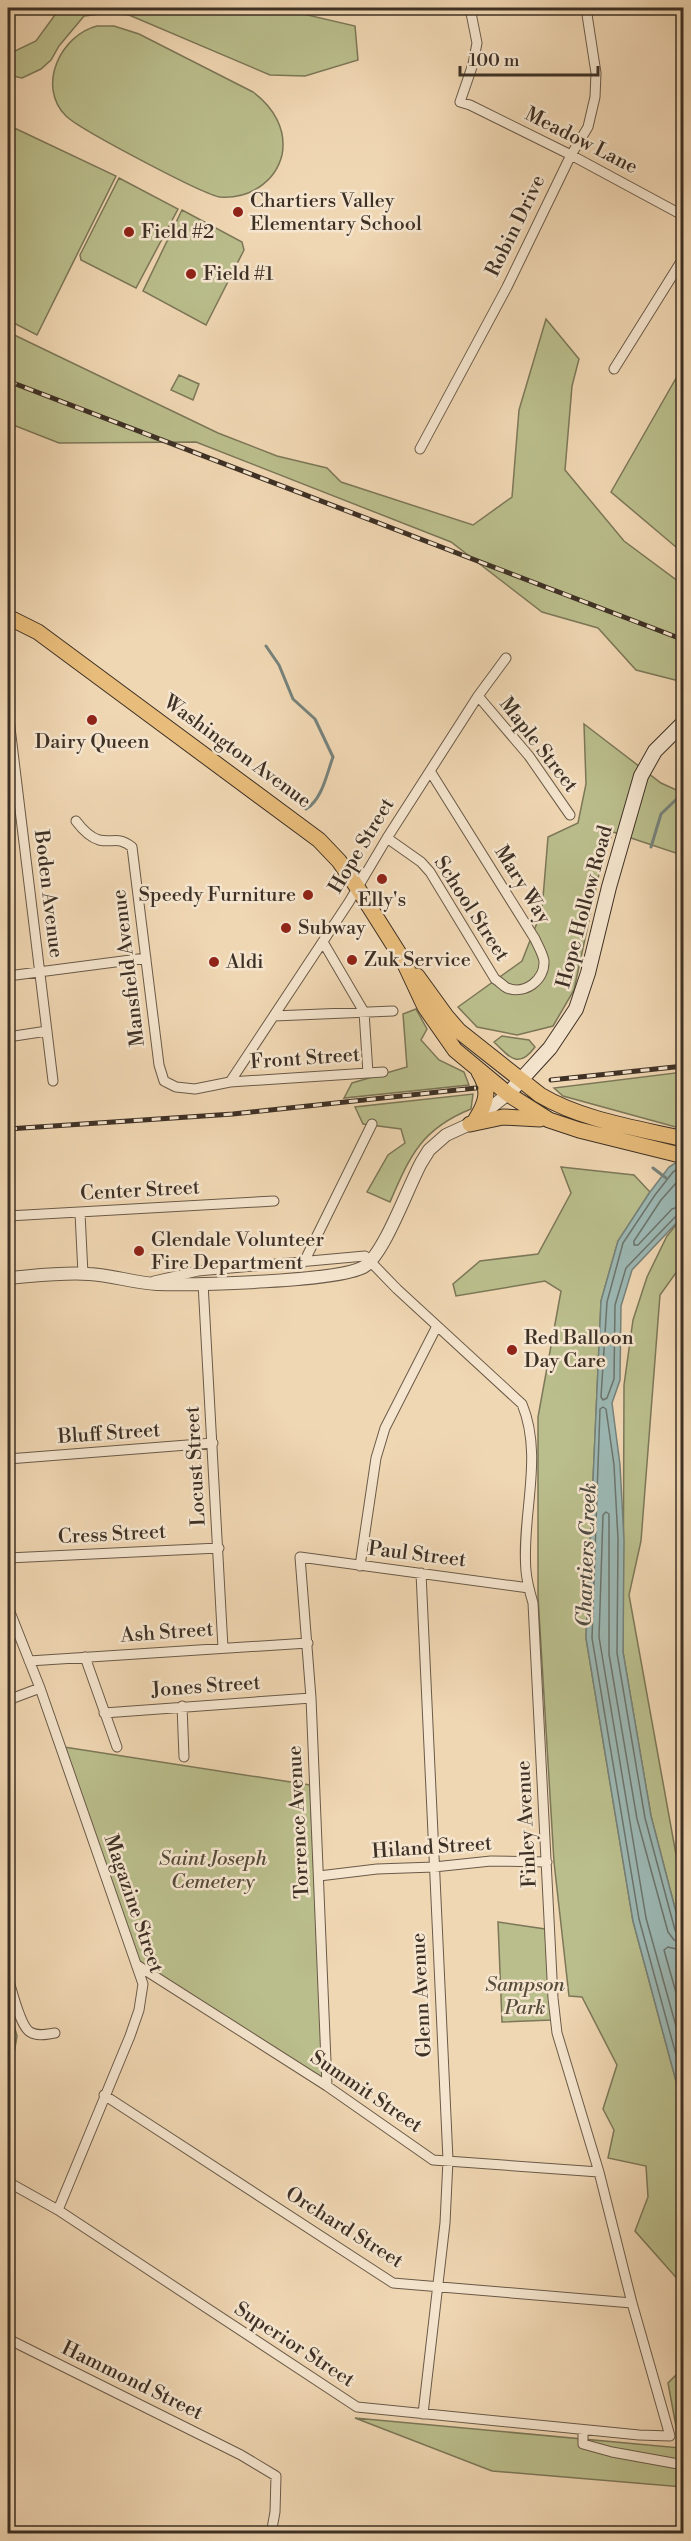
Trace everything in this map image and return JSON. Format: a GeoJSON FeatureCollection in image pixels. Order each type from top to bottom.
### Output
{"type":"FeatureCollection","features":[{"type":"Feature","properties":{"kind":"main road","name":"Washington Avenue"},"geometry":{"type":"LineString","coordinates":[[8,617],[38,632],[309,831],[334,855],[403,960],[459,1031],[521,1082],[552,1102],[643,1130],[684,1139]]}},
{"type":"Feature","properties":{"kind":"main road","name":"Hope Hollow Road"},"geometry":{"type":"LineString","coordinates":[[508,1094],[521,1082],[558,1037],[576,1009],[589,970],[602,913],[641,776],[655,751],[684,722]]}},
{"type":"Feature","properties":{"kind":"main road","name":"Washington Avenue"},"geometry":{"type":"LineString","coordinates":[[403,960],[413,985],[444,1036],[455,1050],[508,1094],[549,1120],[632,1144],[684,1156]]}},
{"type":"Feature","properties":{"kind":"main road"},"geometry":{"type":"LineString","coordinates":[[473,1122],[485,1102],[487,1092],[476,1066]]}},
{"type":"Feature","properties":{"kind":"main road"},"geometry":{"type":"LineString","coordinates":[[473,1122],[511,1117],[549,1120]]}},
{"type":"Feature","properties":{"kind":"street","name":"Meadow Lane"},"geometry":{"type":"LineString","coordinates":[[470,8],[477,43],[473,64],[459,102],[470,105],[571,155],[684,216]]}},
{"type":"Feature","properties":{"kind":"street","name":"Robin Drive"},"geometry":{"type":"LineString","coordinates":[[420,448],[507,287],[571,155],[588,127],[595,97],[596,73],[586,8]]}},
{"type":"Feature","properties":{"kind":"street"},"geometry":{"type":"LineString","coordinates":[[614,369],[684,257]]}},
{"type":"Feature","properties":{"kind":"street","name":"Hope Street"},"geometry":{"type":"LineString","coordinates":[[230,1082],[323,942],[478,696],[506,658]]}},
{"type":"Feature","properties":{"kind":"street","name":"Maple Street"},"geometry":{"type":"LineString","coordinates":[[478,696],[529,756],[570,815]]}},
{"type":"Feature","properties":{"kind":"street","name":"Boden Avenue"},"geometry":{"type":"LineString","coordinates":[[8,711],[53,1081]]}},
{"type":"Feature","properties":{"kind":"street","name":"Mary Way"},"geometry":{"type":"LineString","coordinates":[[430,771],[535,939],[544,958],[544,970],[538,981],[530,986],[518,989],[507,988],[495,979]]}},
{"type":"Feature","properties":{"kind":"street","name":"Mansfield Avenue"},"geometry":{"type":"LineString","coordinates":[[76,821],[86,833],[99,840],[123,840],[132,847],[159,1065],[164,1081],[176,1086],[195,1089],[230,1082]]}},
{"type":"Feature","properties":{"kind":"street","name":"School Street"},"geometry":{"type":"LineString","coordinates":[[387,838],[421,862],[430,872],[495,979]]}},
{"type":"Feature","properties":{"kind":"street"},"geometry":{"type":"LineString","coordinates":[[323,942],[364,1012],[368,1073]]}},
{"type":"Feature","properties":{"kind":"street"},"geometry":{"type":"LineString","coordinates":[[8,976],[146,958]]}},
{"type":"Feature","properties":{"kind":"street"},"geometry":{"type":"LineString","coordinates":[[274,1016],[393,1011]]}},
{"type":"Feature","properties":{"kind":"street"},"geometry":{"type":"LineString","coordinates":[[8,1037],[47,1031]]}},
{"type":"Feature","properties":{"kind":"street","name":"Front Street"},"geometry":{"type":"LineString","coordinates":[[230,1082],[383,1072]]}},
{"type":"Feature","properties":{"kind":"street"},"geometry":{"type":"LineString","coordinates":[[8,1278],[82,1274],[149,1283],[203,1283],[308,1278],[363,1268],[380,1248],[429,1150],[446,1135],[473,1122],[508,1094]]}},
{"type":"Feature","properties":{"kind":"street"},"geometry":{"type":"LineString","coordinates":[[304,1262],[372,1124]]}},
{"type":"Feature","properties":{"kind":"street","name":"Center Street"},"geometry":{"type":"LineString","coordinates":[[8,1216],[274,1201]]}},
{"type":"Feature","properties":{"kind":"street"},"geometry":{"type":"LineString","coordinates":[[80,1213],[82,1274]]}},
{"type":"Feature","properties":{"kind":"street"},"geometry":{"type":"LineString","coordinates":[[149,1283],[198,1270],[304,1262],[359,1255],[365,1256],[370,1262]]}},
{"type":"Feature","properties":{"kind":"street","name":"Finley Avenue"},"geometry":{"type":"LineString","coordinates":[[370,1262],[522,1404],[528,1417],[532,1446],[526,1571],[533,1603],[553,1998],[558,2033],[599,2172],[632,2303],[670,2436]]}},
{"type":"Feature","properties":{"kind":"street","name":"Locust Street"},"geometry":{"type":"LineString","coordinates":[[203,1283],[223,1647]]}},
{"type":"Feature","properties":{"kind":"street"},"geometry":{"type":"LineString","coordinates":[[360,1566],[379,1448],[385,1428],[437,1326]]}},
{"type":"Feature","properties":{"kind":"street","name":"Bluff Street"},"geometry":{"type":"LineString","coordinates":[[8,1459],[213,1443]]}},
{"type":"Feature","properties":{"kind":"street","name":"Cress Street"},"geometry":{"type":"LineString","coordinates":[[8,1558],[219,1548]]}},
{"type":"Feature","properties":{"kind":"street","name":"Paul Street"},"geometry":{"type":"LineString","coordinates":[[300,1557],[529,1588]]}},
{"type":"Feature","properties":{"kind":"street","name":"Torrence Avenue"},"geometry":{"type":"LineString","coordinates":[[300,1557],[311,1698],[327,2086]]}},
{"type":"Feature","properties":{"kind":"street","name":"Glenn Avenue"},"geometry":{"type":"LineString","coordinates":[[421,1573],[448,2160],[438,2288],[423,2414]]}},
{"type":"Feature","properties":{"kind":"street","name":"Magazine Street"},"geometry":{"type":"LineString","coordinates":[[8,1607],[40,1688],[143,1984],[139,2010],[58,2210]]}},
{"type":"Feature","properties":{"kind":"street","name":"Ash Street"},"geometry":{"type":"LineString","coordinates":[[29,1661],[308,1643]]}},
{"type":"Feature","properties":{"kind":"street"},"geometry":{"type":"LineString","coordinates":[[85,1657],[117,1747]]}},
{"type":"Feature","properties":{"kind":"street"},"geometry":{"type":"LineString","coordinates":[[8,1700],[40,1688]]}},
{"type":"Feature","properties":{"kind":"street","name":"Jones Street"},"geometry":{"type":"LineString","coordinates":[[104,1713],[311,1698]]}},
{"type":"Feature","properties":{"kind":"street"},"geometry":{"type":"LineString","coordinates":[[182,1706],[184,1757]]}},
{"type":"Feature","properties":{"kind":"street","name":"Hiland Street"},"geometry":{"type":"LineString","coordinates":[[320,1876],[377,1869],[434,1867],[491,1861],[547,1862]]}},
{"type":"Feature","properties":{"kind":"street","name":"Summit Street"},"geometry":{"type":"LineString","coordinates":[[137,1965],[327,2086],[433,2160],[599,2172]]}},
{"type":"Feature","properties":{"kind":"street"},"geometry":{"type":"LineString","coordinates":[[8,1978],[24,2025],[30,2032],[41,2035],[55,2033]]}},
{"type":"Feature","properties":{"kind":"street","name":"Orchard Street"},"geometry":{"type":"LineString","coordinates":[[104,2095],[393,2283],[632,2303]]}},
{"type":"Feature","properties":{"kind":"street","name":"Superior Street"},"geometry":{"type":"LineString","coordinates":[[8,2182],[58,2210],[347,2403],[357,2407],[583,2430],[670,2436]]}},
{"type":"Feature","properties":{"kind":"street","name":"Hammond Street"},"geometry":{"type":"LineString","coordinates":[[8,2339],[241,2455],[276,2476],[275,2512],[271,2534]]}},
{"type":"Feature","properties":{"kind":"street"},"geometry":{"type":"LineString","coordinates":[[583,2430],[583,2444],[612,2452],[684,2465]]}},
{"type":"Feature","properties":{"kind":"green space"},"geometry":{"type":"Polygon","coordinates":[[[60,8],[303,8],[303,14],[355,26],[358,60],[305,76],[270,75],[129,15],[109,13],[84,16],[59,46],[51,60],[41,69],[22,78],[8,75],[8,52],[11,53],[36,41],[60,8]]]}},
{"type":"Feature","properties":{"kind":"green space"},"geometry":{"type":"Polygon","coordinates":[[[97,26],[114,26],[139,34],[253,92],[260,98],[277,119],[283,145],[278,165],[267,181],[250,192],[220,197],[142,161],[66,116],[57,104],[53,91],[53,77],[57,63],[63,51],[73,40],[84,31],[97,26]]]}},
{"type":"Feature","properties":{"kind":"green space"},"geometry":{"type":"Polygon","coordinates":[[[8,125],[116,176],[37,335],[8,320],[8,125]]]}},
{"type":"Feature","properties":{"kind":"green space","name":"Field #2"},"geometry":{"type":"Polygon","coordinates":[[[119,178],[178,209],[136,288],[81,260],[80,255],[119,178]]]}},
{"type":"Feature","properties":{"kind":"green space","name":"Field #1"},"geometry":{"type":"Polygon","coordinates":[[[182,210],[242,242],[244,250],[206,325],[143,291],[182,210]]]}},
{"type":"Feature","properties":{"kind":"green space"},"geometry":{"type":"Polygon","coordinates":[[[546,319],[579,359],[572,386],[565,470],[624,541],[683,585],[683,682],[636,670],[598,628],[542,612],[451,542],[196,442],[59,443],[8,423],[8,332],[218,433],[277,456],[327,468],[341,482],[473,525],[512,497],[519,410],[546,319]]]}},
{"type":"Feature","properties":{"kind":"green space"},"geometry":{"type":"Polygon","coordinates":[[[683,366],[683,553],[611,492],[683,366]]]}},
{"type":"Feature","properties":{"kind":"green space"},"geometry":{"type":"Polygon","coordinates":[[[179,375],[199,384],[193,400],[171,390],[179,375]]]}},
{"type":"Feature","properties":{"kind":"green space"},"geometry":{"type":"Polygon","coordinates":[[[584,724],[661,783],[683,793],[683,858],[682,855],[613,832],[602,860],[574,990],[553,1026],[517,1035],[477,1027],[458,1007],[522,961],[542,910],[548,837],[578,823],[586,784],[584,724]]]}},
{"type":"Feature","properties":{"kind":"green space"},"geometry":{"type":"Polygon","coordinates":[[[416,1009],[427,1029],[421,1040],[439,1060],[464,1072],[469,1085],[344,1098],[352,1083],[407,1067],[403,1014],[416,1009]]]}},
{"type":"Feature","properties":{"kind":"green space"},"geometry":{"type":"Polygon","coordinates":[[[502,1036],[529,1040],[535,1047],[524,1058],[515,1059],[494,1042],[502,1036]]]}},
{"type":"Feature","properties":{"kind":"green space"},"geometry":{"type":"Polygon","coordinates":[[[683,1072],[683,1129],[563,1096],[554,1088],[683,1072]]]}},
{"type":"Feature","properties":{"kind":"green space"},"geometry":{"type":"Polygon","coordinates":[[[473,1094],[471,1109],[440,1126],[419,1146],[404,1171],[390,1202],[367,1192],[388,1155],[405,1143],[401,1129],[363,1124],[355,1107],[473,1094]]]}},
{"type":"Feature","properties":{"kind":"green space"},"geometry":{"type":"Polygon","coordinates":[[[561,1167],[634,1175],[650,1192],[618,1241],[601,1301],[586,1638],[633,1921],[683,2107],[683,2324],[681,2283],[635,2231],[648,2197],[646,2166],[608,2158],[614,2130],[603,2109],[617,2065],[582,1997],[569,1996],[554,1862],[538,1596],[538,1417],[561,1291],[545,1281],[456,1296],[453,1284],[480,1261],[538,1254],[571,1193],[561,1167]]]}},
{"type":"Feature","properties":{"kind":"green space"},"geometry":{"type":"Polygon","coordinates":[[[683,1216],[683,1263],[660,1295],[641,1541],[629,1595],[683,1893],[683,1939],[651,1816],[623,1652],[624,1385],[633,1320],[647,1277],[667,1236],[683,1216]]]}},
{"type":"Feature","properties":{"kind":"green space","name":"Saint Joseph Cemetery"},"geometry":{"type":"Polygon","coordinates":[[[64,1747],[310,1785],[323,2079],[140,1963],[64,1747]]]}},
{"type":"Feature","properties":{"kind":"green space","name":"Sampson Park"},"geometry":{"type":"Polygon","coordinates":[[[498,1922],[545,1929],[551,2020],[502,2022],[498,1922]]]}},
{"type":"Feature","properties":{"kind":"green space"},"geometry":{"type":"Polygon","coordinates":[[[8,2003],[17,2036],[8,2089],[8,2003]]]}},
{"type":"Feature","properties":{"kind":"green space"},"geometry":{"type":"Polygon","coordinates":[[[683,2368],[683,2487],[492,2471],[355,2418],[680,2448],[668,2383],[683,2368]]]}},
{"type":"Feature","properties":{"kind":"water"},"geometry":{"type":"Polygon","coordinates":[[[683,1158],[683,1216],[632,1270],[621,1306],[620,1380],[612,1403],[620,1465],[624,1540],[623,1652],[651,1816],[683,1939],[683,2107],[633,1921],[586,1638],[601,1301],[618,1241],[669,1167],[683,1158]]]}},
{"type":"Feature","properties":{"kind":"waterway"},"geometry":{"type":"LineString","coordinates":[[266,646],[279,665],[293,699],[315,719],[333,757],[320,793],[312,805],[306,809]]}},
{"type":"Feature","properties":{"kind":"waterway"},"geometry":{"type":"LineString","coordinates":[[651,847],[661,814],[684,792]]}},
{"type":"Feature","properties":{"kind":"waterway"},"geometry":{"type":"LineString","coordinates":[[653,1168],[666,1178]]}},
{"type":"Feature","properties":{"kind":"railway"},"geometry":{"type":"LineString","coordinates":[[8,381],[684,640]]}},
{"type":"Feature","properties":{"kind":"railway"},"geometry":{"type":"LineString","coordinates":[[551,1080],[684,1066]]}},
{"type":"Feature","properties":{"kind":"railway"},"geometry":{"type":"LineString","coordinates":[[8,1129],[233,1114],[476,1088]]}},
{"type":"Feature","properties":{"kind":"place","name":"Chartiers Valley Elementary School"},"geometry":{"type":"Point","coordinates":[238,212]}},
{"type":"Feature","properties":{"kind":"place","name":"Field #2"},"geometry":{"type":"Point","coordinates":[129,232]}},
{"type":"Feature","properties":{"kind":"place","name":"Field #1"},"geometry":{"type":"Point","coordinates":[191,274]}},
{"type":"Feature","properties":{"kind":"place","name":"Dairy Queen"},"geometry":{"type":"Point","coordinates":[92,720]}},
{"type":"Feature","properties":{"kind":"place","name":"Elly's"},"geometry":{"type":"Point","coordinates":[382,879]}},
{"type":"Feature","properties":{"kind":"place","name":"Speedy Furniture"},"geometry":{"type":"Point","coordinates":[308,895]}},
{"type":"Feature","properties":{"kind":"place","name":"Subway"},"geometry":{"type":"Point","coordinates":[286,928]}},
{"type":"Feature","properties":{"kind":"place","name":"Zuk Service"},"geometry":{"type":"Point","coordinates":[352,960]}},
{"type":"Feature","properties":{"kind":"place","name":"Aldi"},"geometry":{"type":"Point","coordinates":[214,962]}},
{"type":"Feature","properties":{"kind":"place","name":"Glendale Volunteer Fire Department"},"geometry":{"type":"Point","coordinates":[139,1251]}},
{"type":"Feature","properties":{"kind":"place","name":"Red Balloon Day Care"},"geometry":{"type":"Point","coordinates":[512,1350]}},
{"type":"Feature","properties":{"kind":"water label","name":"Chartiers Creek"},"geometry":{"type":"Point","coordinates":[587,1555]}}]}
